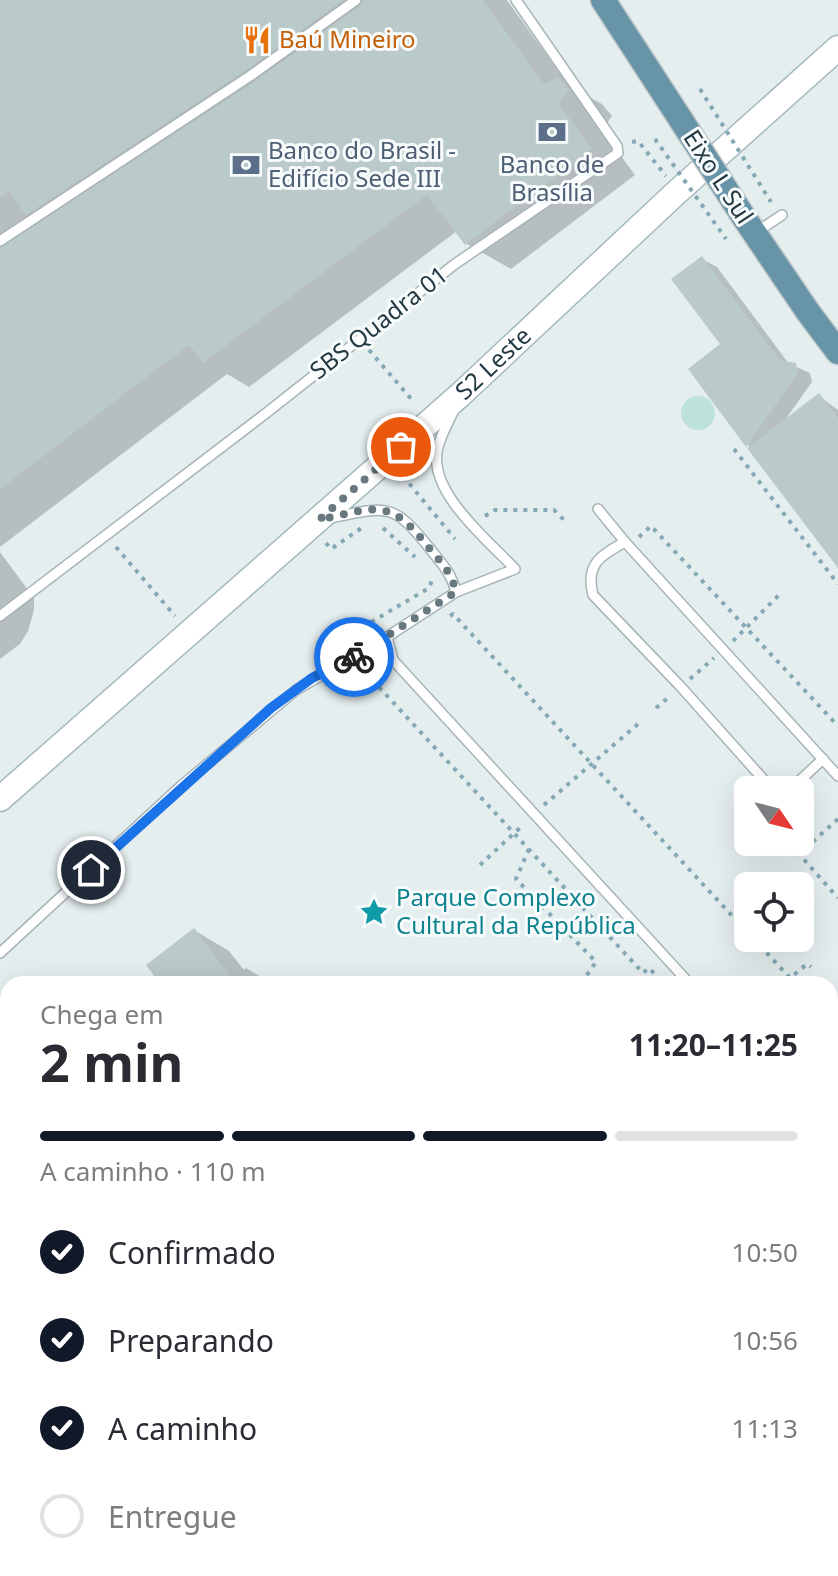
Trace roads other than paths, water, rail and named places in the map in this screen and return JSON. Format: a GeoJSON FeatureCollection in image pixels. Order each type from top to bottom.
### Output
{"type":"FeatureCollection","features":[{"type":"Feature","properties":{"kind":"main road","name":"Eixo L Sul"},"geometry":{"type":"LineString","coordinates":[[603,0],[750,226],[830,335],[838,352]]}},
{"type":"Feature","properties":{"kind":"main road","name":"S2 Leste"},"geometry":{"type":"LineString","coordinates":[[0,799],[322,532],[460,395],[838,48]]}},
{"type":"Feature","properties":{"kind":"lane"},"geometry":{"type":"LineString","coordinates":[[0,241],[250,76],[356,0]]}},
{"type":"Feature","properties":{"kind":"lane","name":"SBS Quadra 01"},"geometry":{"type":"LineString","coordinates":[[0,616],[228,443],[455,264],[618,153],[617,146],[516,0]]}},
{"type":"Feature","properties":{"kind":"lane"},"geometry":{"type":"LineString","coordinates":[[750,226],[782,215]]}},
{"type":"Feature","properties":{"kind":"lane"},"geometry":{"type":"LineString","coordinates":[[0,953],[181,786],[271,708],[312,678],[344,663],[456,592],[515,569],[448,497],[437,470],[437,448],[460,395]]}},
{"type":"Feature","properties":{"kind":"lane"},"geometry":{"type":"LineString","coordinates":[[598,509],[838,776]]}},
{"type":"Feature","properties":{"kind":"lane"},"geometry":{"type":"LineString","coordinates":[[322,532],[369,510],[390,512],[408,521],[453,577],[456,592]]}},
{"type":"Feature","properties":{"kind":"lane"},"geometry":{"type":"LineString","coordinates":[[625,542],[604,554],[594,566],[590,581],[593,595],[760,776]]}},
{"type":"Feature","properties":{"kind":"lane"},"geometry":{"type":"LineString","coordinates":[[387,637],[393,660],[683,976]]}},
{"type":"Feature","properties":{"kind":"lane"},"geometry":{"type":"LineString","coordinates":[[805,776],[823,759]]}},
{"type":"Feature","properties":{"kind":"place","name":"Baú Mineiro"},"geometry":{"type":"Point","coordinates":[257,40]}},
{"type":"Feature","properties":{"kind":"place","name":"Banco de Brasília"},"geometry":{"type":"Point","coordinates":[552,132]}},
{"type":"Feature","properties":{"kind":"place","name":"Banco do Brasil - Edifício Sede III"},"geometry":{"type":"Point","coordinates":[246,165]}},
{"type":"Feature","properties":{"kind":"place","name":"Parque Complexo Cultural da República"},"geometry":{"type":"Point","coordinates":[374,912]}}]}
